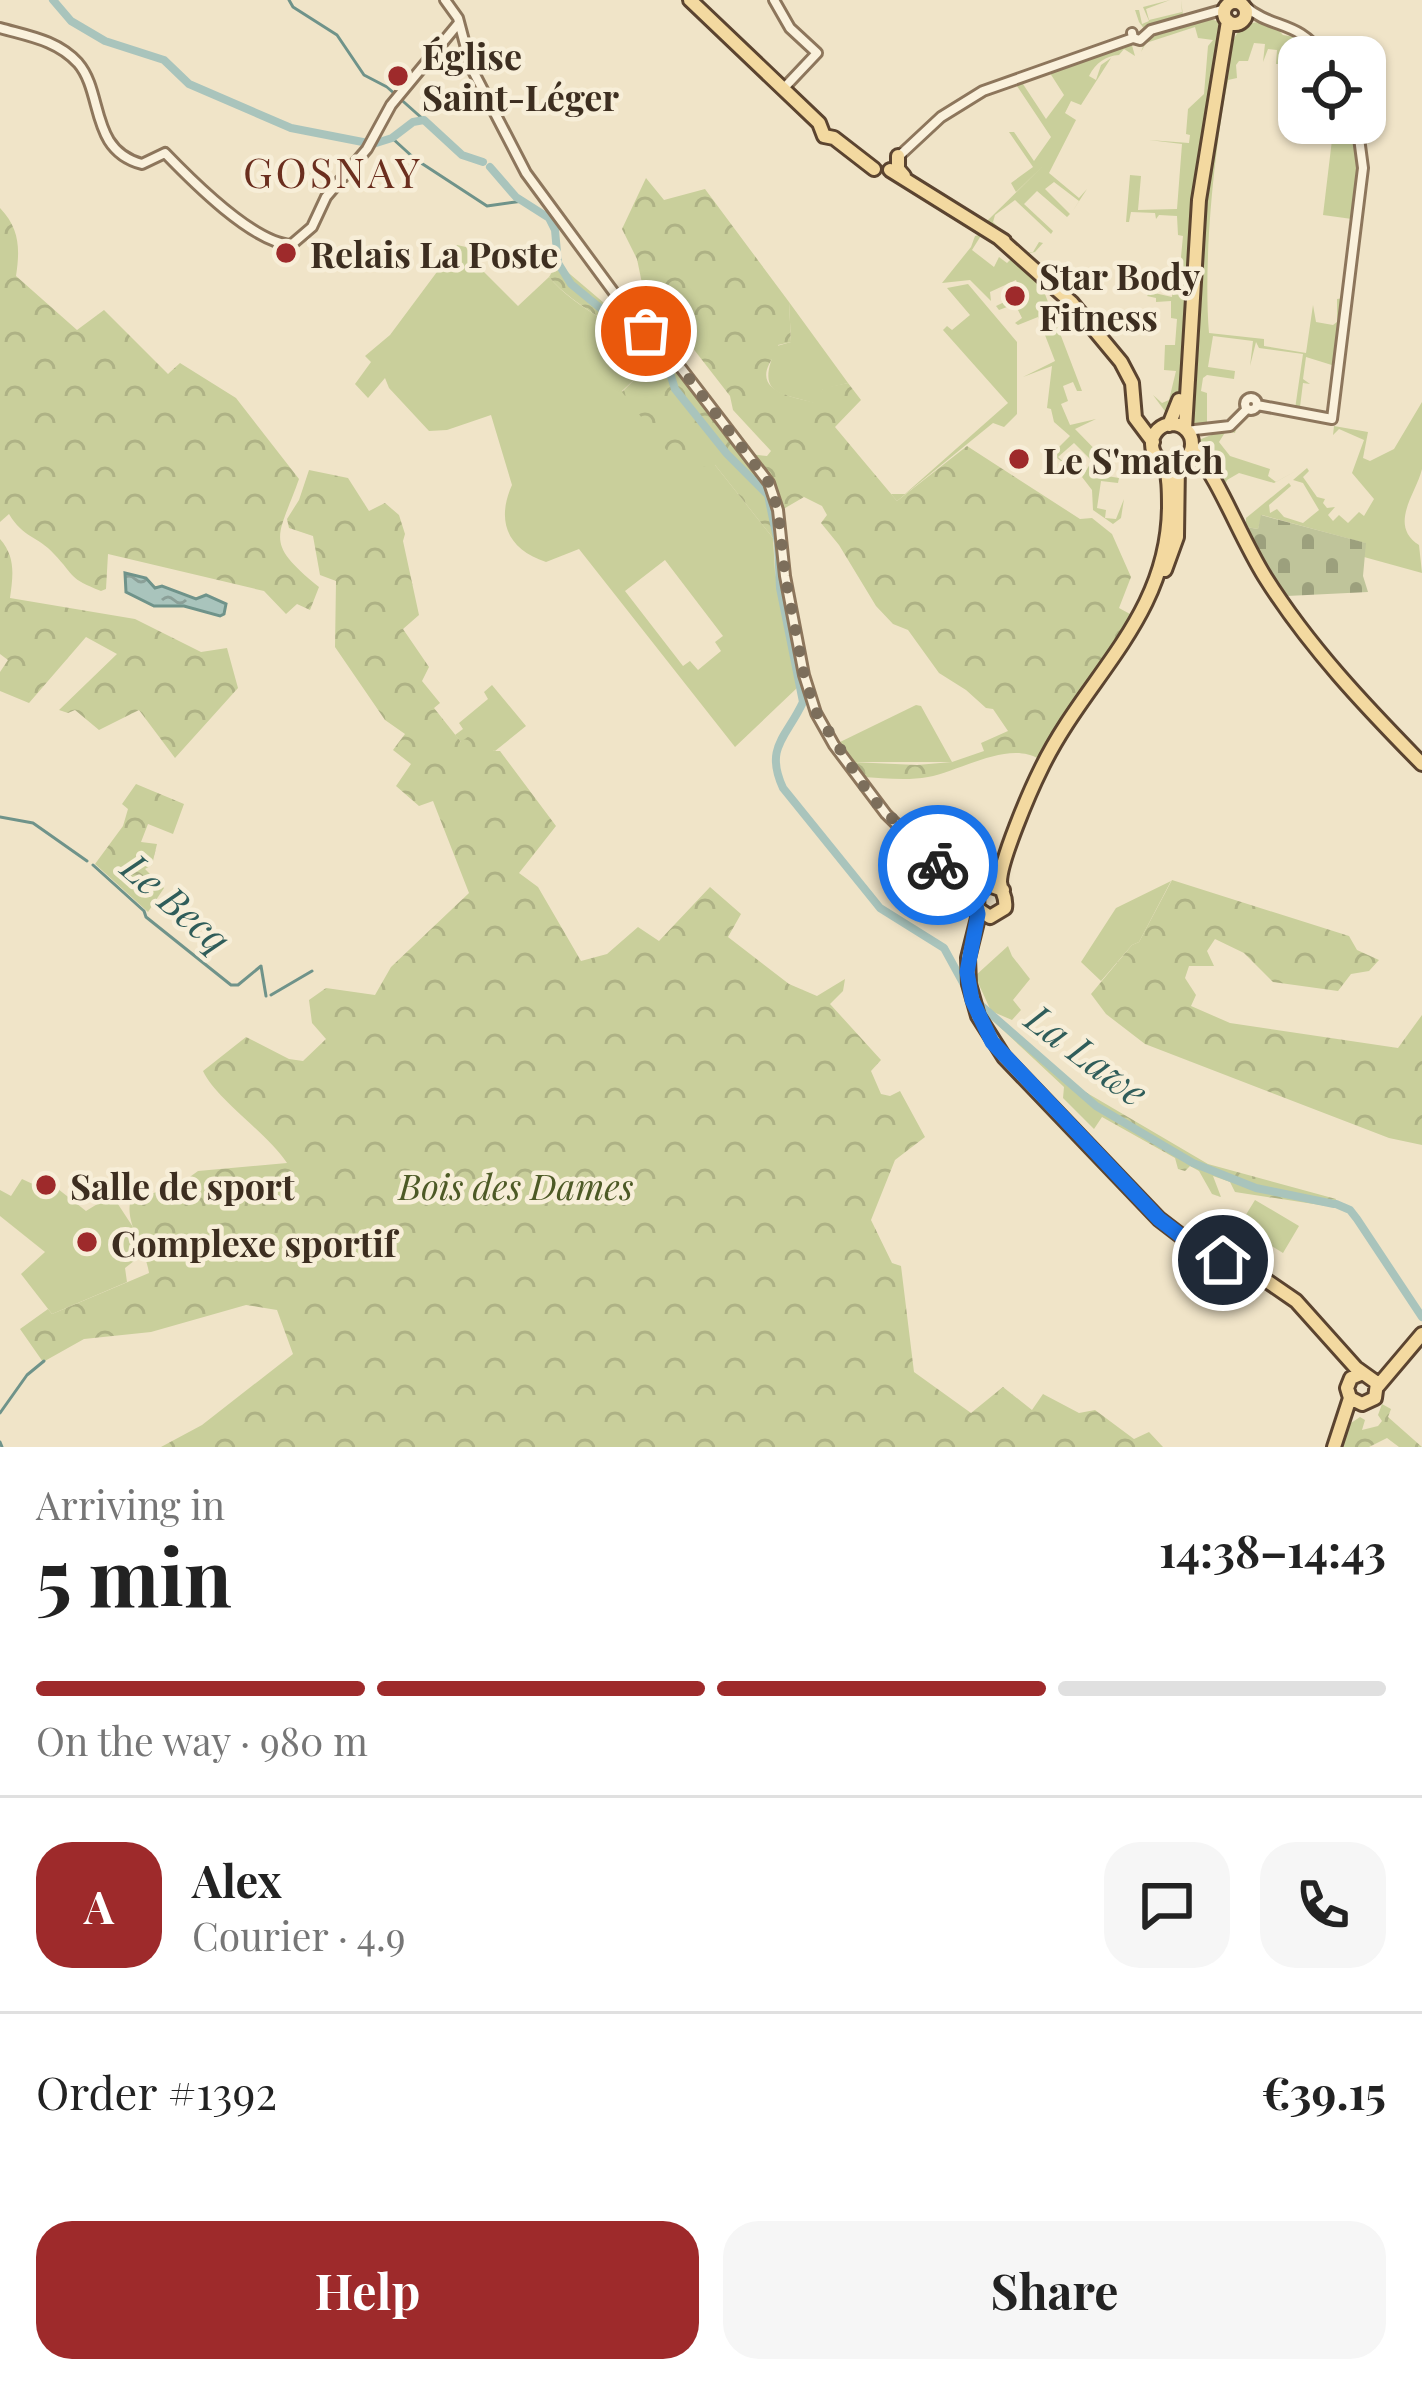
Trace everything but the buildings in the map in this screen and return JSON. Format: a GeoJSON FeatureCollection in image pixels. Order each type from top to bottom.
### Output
{"type":"FeatureCollection","features":[{"type":"Feature","properties":{"kind":"main road"},"geometry":{"type":"LineString","coordinates":[[690,0],[828,132],[999,238],[1034,264],[1072,303],[1121,362],[1132,383],[1137,422],[1189,437],[1264,576],[1364,705],[1422,764]]}},
{"type":"Feature","properties":{"kind":"main road"},"geometry":{"type":"LineString","coordinates":[[1215,487],[1199,467],[1155,453],[1160,432],[1180,395],[1202,177],[1235,10]]}},
{"type":"Feature","properties":{"kind":"main road"},"geometry":{"type":"LineString","coordinates":[[886,166],[896,177],[938,198]]}},
{"type":"Feature","properties":{"kind":"main road"},"geometry":{"type":"LineString","coordinates":[[1193,274],[1189,437],[1174,462],[1168,522],[1154,586],[1137,624],[1062,728],[1039,773],[1000,882],[986,899],[972,938],[969,984],[978,1016],[1004,1057],[1159,1219],[1189,1242],[1279,1289],[1314,1318],[1370,1378],[1373,1400],[1356,1401]]}},
{"type":"Feature","properties":{"kind":"main road"},"geometry":{"type":"LineString","coordinates":[[1297,622],[1311,653]]}},
{"type":"Feature","properties":{"kind":"main road"},"geometry":{"type":"LineString","coordinates":[[1349,1381],[1389,1370],[1422,1334]]}},
{"type":"Feature","properties":{"kind":"main road"},"geometry":{"type":"LineString","coordinates":[[1334,1447],[1356,1401],[1336,1344]]}},
{"type":"Feature","properties":{"kind":"street"},"geometry":{"type":"LineString","coordinates":[[445,0],[458,21],[471,67],[553,212],[629,313],[679,367],[742,453],[758,466],[773,495],[794,625],[816,712],[871,797],[961,886],[986,899]]}},
{"type":"Feature","properties":{"kind":"street"},"geometry":{"type":"LineString","coordinates":[[774,0],[790,28],[817,53],[783,89]]}},
{"type":"Feature","properties":{"kind":"street"},"geometry":{"type":"LineString","coordinates":[[886,166],[952,109],[998,84],[1140,33],[1235,10],[1304,36]]}},
{"type":"Feature","properties":{"kind":"street"},"geometry":{"type":"LineString","coordinates":[[0,28],[43,39],[78,63],[102,128],[129,158],[145,163],[165,152],[198,187],[284,245],[298,244],[306,234],[326,197],[458,21]]}},
{"type":"Feature","properties":{"kind":"street"},"geometry":{"type":"LineString","coordinates":[[1189,437],[1235,424],[1252,407],[1331,421],[1363,168],[1360,144]]}},
{"type":"Feature","properties":{"kind":"green space"},"geometry":{"type":"Polygon","coordinates":[[[1170,0],[1146,9],[1149,20],[1182,12],[1181,0],[1184,24],[1211,19],[1225,24],[1224,45],[1232,45],[1237,33],[1257,22],[1271,22],[1289,36],[1278,36],[1278,64],[1277,50],[1268,49],[1263,62],[1265,44],[1254,43],[1248,61],[1236,65],[1237,78],[1228,80],[1214,172],[1207,273],[1209,333],[1264,339],[1264,346],[1306,353],[1313,305],[1316,322],[1333,325],[1337,299],[1344,298],[1335,366],[1306,357],[1303,379],[1310,384],[1303,383],[1300,407],[1314,410],[1313,415],[1295,409],[1303,354],[1259,348],[1256,342],[1250,366],[1253,341],[1213,336],[1208,367],[1235,371],[1234,379],[1203,378],[1207,427],[1189,426],[1189,392],[1174,397],[1170,418],[1153,395],[1162,403],[1169,400],[1176,371],[1164,370],[1165,345],[1175,345],[1177,319],[1171,318],[1171,301],[1156,302],[1147,296],[1150,292],[1172,297],[1183,236],[1178,235],[1177,216],[1156,219],[1155,213],[1131,212],[1126,222],[1130,175],[1141,176],[1138,210],[1177,209],[1182,144],[1149,140],[1189,143],[1188,109],[1204,94],[1208,46],[1213,40],[1198,38],[1195,27],[1146,43],[1141,52],[1148,34],[1139,22],[1135,10],[1142,24],[1149,21],[1143,7],[1170,0]]]}},
{"type":"Feature","properties":{"kind":"green space"},"geometry":{"type":"Polygon","coordinates":[[[1131,42],[1135,56],[1124,49],[1098,63],[1089,76],[1096,80],[1101,65],[1111,58],[1081,105],[1071,101],[1065,113],[1076,120],[1049,173],[1079,198],[1087,189],[1072,212],[1079,201],[1054,182],[1045,189],[1070,214],[1067,217],[1037,191],[1024,204],[1051,234],[1015,200],[995,215],[993,222],[1026,253],[1043,243],[1035,252],[1025,254],[985,223],[1043,166],[1016,192],[1011,183],[1033,167],[1009,132],[1014,132],[1034,161],[1051,137],[1015,83],[1021,81],[1046,119],[1064,95],[1048,70],[1131,42]]]}},
{"type":"Feature","properties":{"kind":"green space"},"geometry":{"type":"Polygon","coordinates":[[[1331,144],[1356,144],[1360,172],[1352,219],[1323,215],[1331,144]]]}},
{"type":"Feature","properties":{"kind":"green space"},"geometry":{"type":"Polygon","coordinates":[[[646,178],[664,200],[705,189],[789,302],[791,342],[778,345],[766,374],[768,383],[783,394],[816,403],[823,388],[848,383],[861,400],[835,427],[897,501],[967,446],[1080,519],[1092,518],[1112,534],[1131,577],[1119,608],[1130,614],[1130,624],[1039,759],[1013,753],[928,777],[861,777],[851,762],[952,762],[984,751],[981,743],[1008,731],[993,709],[939,673],[908,630],[893,624],[876,606],[821,523],[827,515],[822,506],[804,497],[780,511],[780,533],[773,538],[715,465],[681,469],[622,392],[657,357],[560,288],[549,277],[555,267],[564,269],[624,320],[635,324],[637,318],[655,329],[750,454],[767,456],[771,451],[733,410],[730,396],[678,329],[646,303],[637,259],[622,229],[646,178]]]}},
{"type":"Feature","properties":{"kind":"green space"},"geometry":{"type":"Polygon","coordinates":[[[0,208],[17,240],[16,276],[77,330],[104,310],[168,374],[180,363],[236,398],[299,479],[280,538],[289,559],[319,587],[310,610],[297,604],[286,614],[264,591],[108,554],[106,589],[101,591],[77,580],[9,514],[0,522],[0,208]]]}},
{"type":"Feature","properties":{"kind":"green space"},"geometry":{"type":"Polygon","coordinates":[[[982,234],[972,250],[994,267],[999,257],[1007,263],[1013,257],[1040,281],[1082,391],[1073,382],[1063,386],[1068,401],[1061,404],[1070,425],[1096,419],[1075,429],[1112,467],[1103,466],[1101,475],[1119,478],[1118,483],[1101,481],[1097,508],[1106,510],[1105,518],[1116,519],[1124,499],[1121,518],[1113,524],[1093,510],[1092,490],[1082,477],[1092,461],[1074,443],[1058,457],[1077,474],[1052,454],[1070,436],[1047,408],[1052,366],[1023,377],[1055,361],[1038,317],[1018,325],[1022,318],[1015,304],[999,310],[996,306],[1021,294],[1016,280],[990,292],[991,301],[970,280],[942,283],[975,236],[982,234]]]}},
{"type":"Feature","properties":{"kind":"green space"},"geometry":{"type":"Polygon","coordinates":[[[457,245],[466,247],[475,263],[518,306],[549,277],[657,358],[622,391],[715,465],[773,538],[775,572],[798,687],[735,747],[579,549],[546,562],[514,541],[505,522],[512,485],[491,415],[429,431],[385,378],[368,398],[355,384],[371,362],[365,356],[390,335],[457,245]],[[665,560],[625,591],[683,666],[690,661],[698,670],[721,651],[715,642],[723,636],[665,560]]]}},
{"type":"Feature","properties":{"kind":"green space"},"geometry":{"type":"Polygon","coordinates":[[[968,284],[1017,342],[1017,414],[1004,427],[993,423],[897,501],[891,494],[905,494],[1008,403],[943,330],[947,326],[952,330],[970,315],[947,288],[968,284]]]}},
{"type":"Feature","properties":{"kind":"green space"},"geometry":{"type":"Polygon","coordinates":[[[789,302],[848,383],[823,389],[817,404],[782,394],[770,384],[777,346],[791,342],[789,302]]]}},
{"type":"Feature","properties":{"kind":"green space"},"geometry":{"type":"Polygon","coordinates":[[[1422,402],[1422,469],[1405,519],[1410,537],[1419,545],[1422,573],[1364,557],[1365,543],[1262,515],[1258,529],[1246,527],[1246,518],[1289,483],[1269,505],[1270,513],[1277,509],[1284,517],[1303,523],[1319,510],[1303,483],[1293,480],[1307,468],[1303,477],[1317,497],[1325,499],[1327,508],[1335,507],[1328,515],[1333,521],[1339,515],[1348,523],[1359,512],[1364,516],[1374,499],[1352,473],[1364,440],[1339,429],[1333,435],[1334,426],[1368,432],[1363,458],[1370,461],[1394,449],[1422,402]]]}},
{"type":"Feature","properties":{"kind":"green space"},"geometry":{"type":"Polygon","coordinates":[[[1237,425],[1235,433],[1226,431],[1219,442],[1230,456],[1270,469],[1268,476],[1276,482],[1239,473],[1224,487],[1196,441],[1237,425]]]}},
{"type":"Feature","properties":{"kind":"green space","name":"Bois des Dames"},"geometry":{"type":"Polygon","coordinates":[[[309,470],[348,478],[369,511],[385,503],[399,515],[419,615],[403,629],[429,667],[422,681],[440,703],[434,708],[461,742],[477,730],[494,751],[500,751],[556,826],[519,873],[538,887],[581,961],[607,954],[638,927],[659,941],[710,887],[741,914],[728,937],[789,984],[817,996],[845,979],[843,991],[830,1004],[881,1060],[871,1071],[881,1094],[900,1091],[925,1137],[895,1160],[871,1220],[892,1263],[901,1266],[914,1372],[971,1413],[1003,1387],[1032,1410],[1043,1394],[1079,1413],[1095,1410],[1134,1439],[1149,1432],[1163,1447],[161,1447],[202,1425],[293,1354],[277,1310],[246,1305],[151,1332],[84,1339],[43,1362],[20,1329],[48,1309],[52,1314],[149,1273],[130,1203],[198,1171],[287,1163],[203,1071],[246,1037],[303,1061],[326,1039],[312,1023],[309,1000],[326,988],[375,995],[391,967],[469,893],[433,801],[419,806],[396,786],[411,764],[393,750],[405,734],[385,720],[335,647],[336,581],[320,575],[313,536],[289,528],[287,519],[309,470]]]}},
{"type":"Feature","properties":{"kind":"green space"},"geometry":{"type":"Polygon","coordinates":[[[1261,515],[1366,543],[1363,576],[1368,592],[1287,596],[1246,527],[1258,529],[1261,515]]]}},
{"type":"Feature","properties":{"kind":"green space"},"geometry":{"type":"Polygon","coordinates":[[[0,539],[11,560],[10,598],[135,619],[201,652],[227,648],[238,688],[175,758],[139,710],[99,730],[75,710],[59,710],[117,654],[86,637],[29,703],[0,691],[0,672],[8,660],[0,654],[0,539]]]}},
{"type":"Feature","properties":{"kind":"green space"},"geometry":{"type":"Polygon","coordinates":[[[492,685],[526,726],[495,751],[462,743],[455,735],[463,729],[459,723],[488,699],[484,692],[492,685]]]}},
{"type":"Feature","properties":{"kind":"green space"},"geometry":{"type":"Polygon","coordinates":[[[921,706],[952,762],[851,762],[838,743],[921,706]]]}},
{"type":"Feature","properties":{"kind":"green space"},"geometry":{"type":"Polygon","coordinates":[[[136,784],[184,804],[173,834],[148,824],[141,842],[157,844],[152,865],[145,869],[164,888],[148,912],[95,864],[123,826],[128,809],[122,804],[136,784]]]}},
{"type":"Feature","properties":{"kind":"green space"},"geometry":{"type":"Polygon","coordinates":[[[1172,880],[1349,936],[1357,950],[1379,960],[1369,971],[1351,974],[1338,991],[1273,982],[1244,953],[1215,939],[1207,951],[1214,966],[1189,966],[1185,978],[1196,995],[1191,1006],[1230,1023],[1398,1048],[1422,1015],[1422,1145],[1389,1138],[1145,1044],[1106,1014],[1091,994],[1139,942],[1172,880]]]}},
{"type":"Feature","properties":{"kind":"green space"},"geometry":{"type":"Polygon","coordinates":[[[1171,881],[1139,942],[1101,981],[1081,962],[1116,908],[1171,881]]]}},
{"type":"Feature","properties":{"kind":"green space"},"geometry":{"type":"Polygon","coordinates":[[[1008,946],[1030,979],[1013,1000],[1021,1010],[1012,1020],[991,1011],[975,976],[1008,946]]]}},
{"type":"Feature","properties":{"kind":"green space"},"geometry":{"type":"Polygon","coordinates":[[[991,1011],[1082,1090],[1208,1164],[1336,1199],[1333,1207],[1235,1192],[1230,1182],[1213,1176],[1221,1197],[1212,1194],[1199,1171],[1190,1166],[1185,1171],[1178,1169],[1175,1158],[1102,1117],[1094,1129],[1063,1098],[1064,1087],[988,1016],[991,1011]]]}},
{"type":"Feature","properties":{"kind":"green space","name":"Complexe sportif"},"geometry":{"type":"Polygon","coordinates":[[[44,1178],[86,1211],[112,1195],[148,1250],[125,1268],[127,1282],[52,1314],[21,1274],[45,1252],[0,1216],[0,1190],[11,1196],[22,1179],[37,1186],[44,1178]]]}},
{"type":"Feature","properties":{"kind":"green space"},"geometry":{"type":"Polygon","coordinates":[[[1255,1200],[1299,1226],[1283,1253],[1239,1226],[1255,1200]]]}},
{"type":"Feature","properties":{"kind":"green space"},"geometry":{"type":"Polygon","coordinates":[[[1382,1404],[1391,1409],[1388,1417],[1422,1447],[1399,1447],[1387,1438],[1369,1447],[1339,1447],[1351,1423],[1360,1417],[1365,1420],[1362,1430],[1378,1426],[1382,1404]]]}},
{"type":"Feature","properties":{"kind":"water"},"geometry":{"type":"Polygon","coordinates":[[[125,573],[146,578],[155,588],[162,586],[196,599],[206,595],[226,604],[224,614],[154,606],[126,592],[125,573]]]}},
{"type":"Feature","properties":{"kind":"waterway","name":"La Lawe"},"geometry":{"type":"LineString","coordinates":[[53,0],[71,21],[105,41],[164,60],[189,84],[291,128],[373,144],[424,120],[462,155],[483,162]]}},
{"type":"Feature","properties":{"kind":"waterway"},"geometry":{"type":"LineString","coordinates":[[289,0],[337,35],[364,75],[387,87],[424,120]]}},
{"type":"Feature","properties":{"kind":"waterway"},"geometry":{"type":"LineString","coordinates":[[392,138],[415,159],[487,206],[523,201]]}},
{"type":"Feature","properties":{"kind":"waterway","name":"La Lawe"},"geometry":{"type":"LineString","coordinates":[[490,167],[516,197],[549,218],[558,263],[571,284],[663,351],[675,389],[727,454],[768,495],[778,543],[780,588],[803,702],[777,752],[783,788],[880,908],[944,948],[967,990]]}},
{"type":"Feature","properties":{"kind":"waterway","name":"Le Becq"},"geometry":{"type":"LineString","coordinates":[[0,817],[33,823],[87,861]]}},
{"type":"Feature","properties":{"kind":"waterway","name":"Le Becq"},"geometry":{"type":"LineString","coordinates":[[93,865],[146,917],[231,985],[238,985],[261,966],[266,996]]}},
{"type":"Feature","properties":{"kind":"waterway","name":"Le Becq"},"geometry":{"type":"LineString","coordinates":[[271,995],[312,971]]}},
{"type":"Feature","properties":{"kind":"waterway","name":"La Lawe"},"geometry":{"type":"LineString","coordinates":[[977,1002],[1096,1106],[1193,1163],[1256,1188],[1334,1204]]}},
{"type":"Feature","properties":{"kind":"waterway","name":"La Lawe"},"geometry":{"type":"LineString","coordinates":[[1336,1204],[1357,1219],[1422,1317]]}},
{"type":"Feature","properties":{"kind":"waterway"},"geometry":{"type":"LineString","coordinates":[[0,1413],[27,1375],[44,1361]]}},
{"type":"Feature","properties":{"kind":"waterway"},"geometry":{"type":"LineString","coordinates":[[0,1442],[2,1447]]}},
{"type":"Feature","properties":{"kind":"way so far"},"geometry":{"type":"LineString","coordinates":[[646,331],[671,355],[769,483],[778,510],[804,675],[816,712],[871,797],[938,865]]}},
{"type":"Feature","properties":{"kind":"place","name":"Église Saint-Léger"},"geometry":{"type":"Point","coordinates":[398,76]}},
{"type":"Feature","properties":{"kind":"place","name":"Relais La Poste"},"geometry":{"type":"Point","coordinates":[286,253]}},
{"type":"Feature","properties":{"kind":"place","name":"Star Body Fitness"},"geometry":{"type":"Point","coordinates":[1015,296]}},
{"type":"Feature","properties":{"kind":"place","name":"Le S'match"},"geometry":{"type":"Point","coordinates":[1019,459]}},
{"type":"Feature","properties":{"kind":"place","name":"Salle de sport"},"geometry":{"type":"Point","coordinates":[46,1185]}},
{"type":"Feature","properties":{"kind":"place","name":"Complexe sportif"},"geometry":{"type":"Point","coordinates":[87,1242]}},
{"type":"Feature","properties":{"kind":"district","name":"GOSNAY"},"geometry":{"type":"Point","coordinates":[333,171]}},
{"type":"Feature","properties":{"kind":"route"},"geometry":{"type":"LineString","coordinates":[[938,865],[975,901],[978,914],[967,972],[972,1000],[992,1042],[1159,1219],[1223,1260]]}}]}
